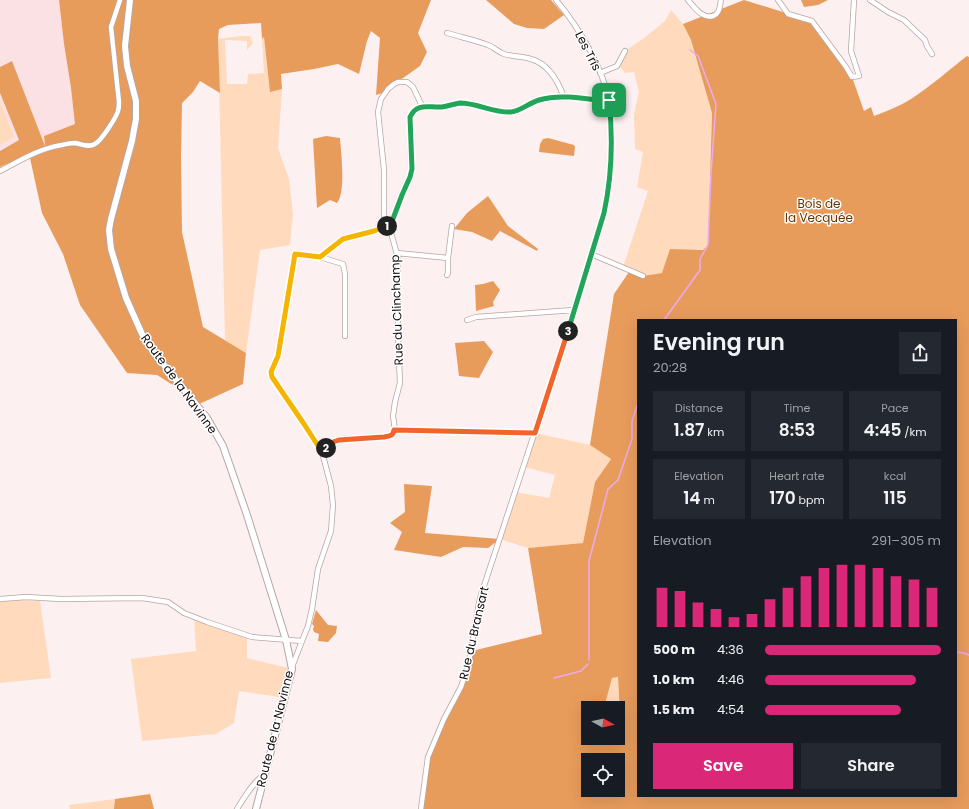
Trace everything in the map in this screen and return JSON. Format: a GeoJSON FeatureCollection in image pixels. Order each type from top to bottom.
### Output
{"type":"FeatureCollection","features":[{"type":"Feature","properties":{"kind":"street"},"geometry":{"type":"LineString","coordinates":[[0,171],[33,153],[45,149],[75,143],[88,146],[94,145],[111,125],[119,109],[111,27],[120,0]]}},
{"type":"Feature","properties":{"kind":"street","name":"Route de la Navinne"},"geometry":{"type":"LineString","coordinates":[[130,0],[125,46],[127,66],[136,101],[136,119],[132,141],[111,219],[109,230],[111,249],[126,298],[142,334],[160,360],[207,418],[223,446],[247,515],[286,640],[292,669],[256,809]]}},
{"type":"Feature","properties":{"kind":"street","name":"Les Trîs"},"geometry":{"type":"LineString","coordinates":[[535,433],[604,213],[610,177],[611,126],[609,100],[600,73],[580,33],[567,13],[556,0]]}},
{"type":"Feature","properties":{"kind":"street"},"geometry":{"type":"LineString","coordinates":[[688,0],[699,12],[709,17],[717,14],[721,0]]}},
{"type":"Feature","properties":{"kind":"street"},"geometry":{"type":"LineString","coordinates":[[778,0],[788,14],[812,22],[852,77],[859,76],[851,51],[854,0]]}},
{"type":"Feature","properties":{"kind":"street"},"geometry":{"type":"LineString","coordinates":[[870,0],[888,12],[904,20],[925,40],[932,54]]}},
{"type":"Feature","properties":{"kind":"street"},"geometry":{"type":"LineString","coordinates":[[447,33],[489,45],[508,55],[532,59],[543,65],[552,73],[559,84],[564,97]]}},
{"type":"Feature","properties":{"kind":"street"},"geometry":{"type":"LineString","coordinates":[[600,73],[617,66],[625,51]]}},
{"type":"Feature","properties":{"kind":"street","name":"Rue du Clinchamp"},"geometry":{"type":"LineString","coordinates":[[394,430],[393,416],[400,383],[398,336],[398,258],[390,229],[384,217],[384,170],[378,112],[381,99],[388,89],[398,82],[407,82],[413,86],[422,106]]}},
{"type":"Feature","properties":{"kind":"street"},"geometry":{"type":"LineString","coordinates":[[320,257],[343,239],[374,231],[391,224],[410,179],[412,169],[410,117],[412,112],[422,106],[442,107],[460,103],[504,112],[511,112],[540,100],[564,97],[603,101],[609,100]]}},
{"type":"Feature","properties":{"kind":"street"},"geometry":{"type":"LineString","coordinates":[[447,275],[452,226]]}},
{"type":"Feature","properties":{"kind":"street"},"geometry":{"type":"LineString","coordinates":[[397,253],[448,258]]}},
{"type":"Feature","properties":{"kind":"street"},"geometry":{"type":"LineString","coordinates":[[292,669],[308,626],[318,569],[331,531],[333,505],[331,486],[322,452],[272,377],[271,372],[278,356],[295,254],[320,257],[343,264],[345,274],[346,336]]}},
{"type":"Feature","properties":{"kind":"street"},"geometry":{"type":"LineString","coordinates":[[591,254],[643,276]]}},
{"type":"Feature","properties":{"kind":"street"},"geometry":{"type":"LineString","coordinates":[[467,320],[476,317],[574,310]]}},
{"type":"Feature","properties":{"kind":"street"},"geometry":{"type":"LineString","coordinates":[[322,452],[330,443],[339,440],[391,436],[394,434],[394,430],[535,433]]}},
{"type":"Feature","properties":{"kind":"street","name":"Rue du Bransart"},"geometry":{"type":"LineString","coordinates":[[421,809],[428,757],[465,675],[469,661],[479,603],[535,433]]}},
{"type":"Feature","properties":{"kind":"street"},"geometry":{"type":"LineString","coordinates":[[0,599],[26,597],[61,599],[142,598],[168,602],[207,622],[235,630],[252,637],[302,641]]}},
{"type":"Feature","properties":{"kind":"street"},"geometry":{"type":"LineString","coordinates":[[237,809],[260,778],[264,775]]}},
{"type":"Feature","properties":{"kind":"shaded area"},"geometry":{"type":"Polygon","coordinates":[[[0,0],[59,0],[76,124],[44,136],[45,149],[12,61],[0,67],[0,0]]]}},
{"type":"Feature","properties":{"kind":"shaded area"},"geometry":{"type":"Polygon","coordinates":[[[671,10],[683,24],[691,40],[712,113],[708,245],[704,250],[698,249],[663,273],[643,276],[623,267],[648,191],[637,187],[643,152],[635,149],[634,114],[639,92],[634,72],[625,73],[618,64],[625,51],[665,21],[671,10]]]}},
{"type":"Feature","properties":{"kind":"shaded area"},"geometry":{"type":"Polygon","coordinates":[[[250,36],[253,43],[247,50],[247,41],[225,40],[227,84],[247,84],[248,74],[264,73],[262,39],[264,37],[270,91],[282,89],[278,148],[289,179],[293,214],[290,245],[260,250],[246,353],[225,340],[218,39],[250,36]]]}},
{"type":"Feature","properties":{"kind":"shaded area"},"geometry":{"type":"Polygon","coordinates":[[[0,93],[19,140],[0,151],[0,93]]]}},
{"type":"Feature","properties":{"kind":"shaded area"},"geometry":{"type":"Polygon","coordinates":[[[0,101],[14,137],[0,145],[0,101]]]}},
{"type":"Feature","properties":{"kind":"shaded area"},"geometry":{"type":"Polygon","coordinates":[[[535,433],[590,445],[611,459],[595,482],[583,543],[528,548],[500,539],[515,492],[549,498],[555,475],[524,467],[535,433]]]}},
{"type":"Feature","properties":{"kind":"shaded area"},"geometry":{"type":"Polygon","coordinates":[[[0,601],[40,601],[51,678],[0,683],[0,601]]]}},
{"type":"Feature","properties":{"kind":"shaded area"},"geometry":{"type":"Polygon","coordinates":[[[194,616],[247,635],[247,658],[292,669],[285,698],[239,691],[234,723],[216,734],[142,741],[131,659],[196,651],[194,616]]]}},
{"type":"Feature","properties":{"kind":"shaded area"},"geometry":{"type":"Polygon","coordinates":[[[618,677],[619,701],[606,701],[612,678],[618,677]]]}},
{"type":"Feature","properties":{"kind":"shaded area"},"geometry":{"type":"Polygon","coordinates":[[[115,799],[114,809],[70,809],[69,805],[115,799]]]}},
{"type":"Feature","properties":{"kind":"green space"},"geometry":{"type":"Polygon","coordinates":[[[59,0],[431,0],[418,33],[427,52],[420,66],[382,93],[376,95],[380,38],[371,31],[359,74],[338,64],[281,74],[282,89],[270,92],[261,23],[228,25],[219,29],[220,93],[200,81],[193,92],[182,103],[182,232],[203,327],[246,353],[243,384],[197,405],[184,392],[157,375],[127,373],[80,305],[63,254],[42,213],[30,158],[46,150],[33,153],[0,167],[0,151],[19,140],[0,93],[0,67],[12,61],[45,146],[44,136],[75,124],[59,0]]]}},
{"type":"Feature","properties":{"kind":"green space"},"geometry":{"type":"Polygon","coordinates":[[[486,0],[551,0],[564,15],[544,29],[527,28],[514,24],[486,0]]]}},
{"type":"Feature","properties":{"kind":"green space","name":"Bois de la Vecquée"},"geometry":{"type":"Polygon","coordinates":[[[744,0],[812,21],[852,77],[864,111],[871,107],[874,116],[911,99],[967,56],[969,57],[969,809],[421,809],[428,757],[461,687],[472,651],[542,634],[528,548],[583,543],[595,482],[611,459],[590,445],[614,294],[629,272],[643,276],[662,273],[670,249],[703,250],[708,245],[712,113],[691,40],[683,24],[744,0]]]}},
{"type":"Feature","properties":{"kind":"green space"},"geometry":{"type":"Polygon","coordinates":[[[801,0],[828,0],[818,5],[804,7],[801,0]]]}},
{"type":"Feature","properties":{"kind":"green space"},"geometry":{"type":"Polygon","coordinates":[[[326,136],[340,138],[342,172],[341,191],[340,198],[337,203],[330,200],[317,208],[313,139],[326,136]]]}},
{"type":"Feature","properties":{"kind":"green space"},"geometry":{"type":"Polygon","coordinates":[[[548,138],[574,145],[574,156],[539,152],[540,144],[543,139],[548,138]]]}},
{"type":"Feature","properties":{"kind":"green space"},"geometry":{"type":"Polygon","coordinates":[[[488,196],[508,226],[538,249],[537,251],[500,231],[492,241],[472,232],[454,229],[467,213],[488,196]]]}},
{"type":"Feature","properties":{"kind":"green space"},"geometry":{"type":"Polygon","coordinates":[[[493,281],[500,290],[493,302],[494,306],[476,311],[475,285],[493,281]]]}},
{"type":"Feature","properties":{"kind":"green space"},"geometry":{"type":"Polygon","coordinates":[[[484,341],[493,352],[479,378],[459,376],[455,343],[484,341]]]}},
{"type":"Feature","properties":{"kind":"green space"},"geometry":{"type":"Polygon","coordinates":[[[404,484],[432,486],[425,533],[500,539],[488,548],[463,547],[441,557],[394,550],[402,532],[390,523],[405,512],[404,484]]]}},
{"type":"Feature","properties":{"kind":"green space"},"geometry":{"type":"Polygon","coordinates":[[[316,610],[328,625],[337,626],[336,633],[328,642],[318,641],[319,634],[314,632],[314,626],[312,624],[316,610]]]}},
{"type":"Feature","properties":{"kind":"green space"},"geometry":{"type":"Polygon","coordinates":[[[150,794],[154,809],[114,809],[115,799],[150,794]]]}},
{"type":"Feature","properties":{"kind":"waterway"},"geometry":{"type":"LineString","coordinates":[[665,319],[700,270],[700,259],[708,245],[716,104],[698,56],[690,50]]}},
{"type":"Feature","properties":{"kind":"waterway"},"geometry":{"type":"LineString","coordinates":[[589,660],[589,561],[608,489],[618,480],[632,439],[632,421],[637,406]]}},
{"type":"Feature","properties":{"kind":"waterway"},"geometry":{"type":"LineString","coordinates":[[957,652],[969,655]]}},
{"type":"Feature","properties":{"kind":"waterway"},"geometry":{"type":"LineString","coordinates":[[554,678],[581,671],[588,664]]}},
{"type":"Feature","properties":{"kind":"route"},"geometry":{"type":"LineString","coordinates":[[564,97],[603,101],[609,100],[611,159],[608,195],[604,213],[568,332],[535,433],[394,430],[394,434],[391,436],[334,441],[330,443],[322,452],[272,377],[271,372],[278,356],[295,254],[320,257],[343,239],[374,231],[391,224],[410,179],[412,169],[410,117],[412,112],[422,106],[442,107],[460,103],[504,112],[515,111],[530,103],[540,100],[564,97]]}}]}
